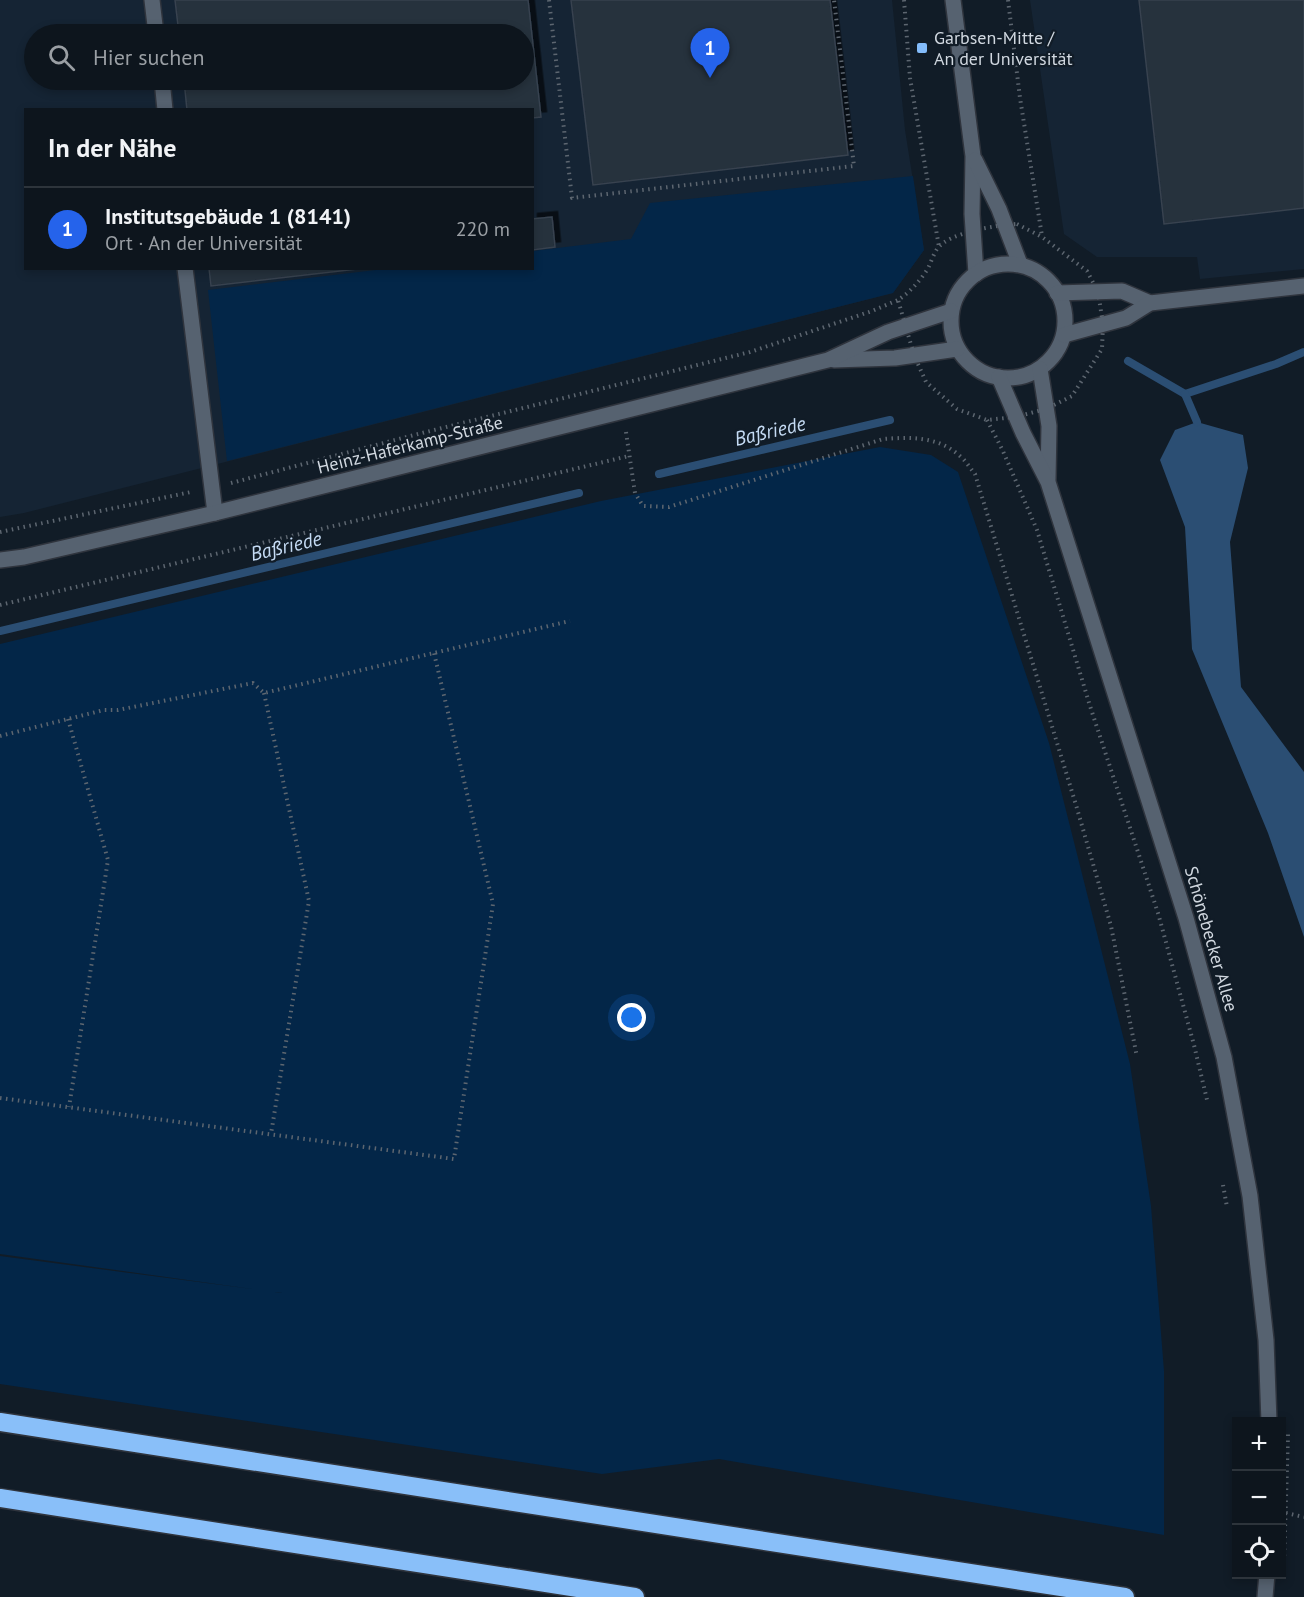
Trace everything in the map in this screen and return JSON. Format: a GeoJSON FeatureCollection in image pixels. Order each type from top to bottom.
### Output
{"type":"FeatureCollection","features":[{"type":"Feature","properties":{"kind":"highway"},"geometry":{"type":"LineString","coordinates":[[0,1422],[1125,1597]]}},
{"type":"Feature","properties":{"kind":"highway"},"geometry":{"type":"LineString","coordinates":[[0,1498],[635,1597]]}},
{"type":"Feature","properties":{"kind":"street"},"geometry":{"type":"LineString","coordinates":[[152,0],[155,24]]}},
{"type":"Feature","properties":{"kind":"street"},"geometry":{"type":"LineString","coordinates":[[954,0],[973,156],[972,214],[976,274]]}},
{"type":"Feature","properties":{"kind":"street"},"geometry":{"type":"LineString","coordinates":[[163,90],[165,108]]}},
{"type":"Feature","properties":{"kind":"street"},"geometry":{"type":"LineString","coordinates":[[973,156],[999,209],[1020,264]]}},
{"type":"Feature","properties":{"kind":"street"},"geometry":{"type":"LineString","coordinates":[[1020,264],[1046,278],[1057,293],[1065,315],[1064,335],[1056,354],[1040,369],[1028,375],[999,377],[989,375],[969,363],[957,349],[952,330],[951,311],[959,292],[976,274],[987,267],[1020,264]]}},
{"type":"Feature","properties":{"kind":"street"},"geometry":{"type":"LineString","coordinates":[[185,270],[215,513]]}},
{"type":"Feature","properties":{"kind":"street"},"geometry":{"type":"LineString","coordinates":[[1064,335],[1126,318],[1150,303],[1304,286]]}},
{"type":"Feature","properties":{"kind":"street"},"geometry":{"type":"LineString","coordinates":[[1057,293],[1122,291],[1150,303]]}},
{"type":"Feature","properties":{"kind":"street","name":"Heinz-Haferkamp-Straße"},"geometry":{"type":"LineString","coordinates":[[0,560],[24,557],[215,513],[828,360],[888,332],[951,311]]}},
{"type":"Feature","properties":{"kind":"street","name":"Heinz-Haferkamp-Straße"},"geometry":{"type":"LineString","coordinates":[[828,360],[895,358],[957,349]]}},
{"type":"Feature","properties":{"kind":"street","name":"Schönebecker Allee"},"geometry":{"type":"LineString","coordinates":[[1040,369],[1049,426],[1048,482]]}},
{"type":"Feature","properties":{"kind":"street","name":"Schönebecker Allee"},"geometry":{"type":"LineString","coordinates":[[999,377],[1015,417],[1048,482],[1186,918],[1224,1057],[1250,1196],[1266,1340],[1269,1417]]}},
{"type":"Feature","properties":{"kind":"street"},"geometry":{"type":"LineString","coordinates":[[1265,1597],[1267,1579]]}},
{"type":"Feature","properties":{"kind":"path"},"geometry":{"type":"LineString","coordinates":[[549,0],[572,198],[854,166],[834,0]]}},
{"type":"Feature","properties":{"kind":"path"},"geometry":{"type":"LineString","coordinates":[[904,0],[910,78],[939,247]]}},
{"type":"Feature","properties":{"kind":"path"},"geometry":{"type":"LineString","coordinates":[[1008,0],[1042,237],[1087,271],[1098,292]]}},
{"type":"Feature","properties":{"kind":"path"},"geometry":{"type":"LineString","coordinates":[[0,532],[212,488],[418,434],[750,352],[898,300]]}},
{"type":"Feature","properties":{"kind":"path"},"geometry":{"type":"LineString","coordinates":[[926,382],[957,409],[987,420],[1037,530],[1090,705],[1158,913],[1209,1108]]}},
{"type":"Feature","properties":{"kind":"path"},"geometry":{"type":"LineString","coordinates":[[624,412],[635,493],[643,506],[669,507],[883,439],[914,437],[936,441],[959,455],[975,474],[1111,926],[1137,1057]]}},
{"type":"Feature","properties":{"kind":"path"},"geometry":{"type":"LineString","coordinates":[[0,605],[629,456]]}},
{"type":"Feature","properties":{"kind":"path"},"geometry":{"type":"LineString","coordinates":[[264,693],[570,621]]}},
{"type":"Feature","properties":{"kind":"path"},"geometry":{"type":"LineString","coordinates":[[0,1098],[454,1159],[493,904],[434,653]]}},
{"type":"Feature","properties":{"kind":"path"},"geometry":{"type":"LineString","coordinates":[[0,736],[104,710],[118,710],[253,683],[264,693],[309,901],[271,1134]]}},
{"type":"Feature","properties":{"kind":"path"},"geometry":{"type":"LineString","coordinates":[[68,719],[108,860],[69,1107]]}},
{"type":"Feature","properties":{"kind":"path"},"geometry":{"type":"LineString","coordinates":[[1222,1180],[1228,1211]]}},
{"type":"Feature","properties":{"kind":"path"},"geometry":{"type":"LineString","coordinates":[[1286,1513],[1304,1517]]}},
{"type":"Feature","properties":{"kind":"shaded area"},"geometry":{"type":"Polygon","coordinates":[[[0,0],[892,0],[905,130],[924,250],[893,293],[24,513],[0,517],[0,0]]]}},
{"type":"Feature","properties":{"kind":"shaded area"},"geometry":{"type":"Polygon","coordinates":[[[1030,0],[1304,0],[1304,269],[1200,279],[1197,257],[1097,257],[1064,234],[1030,0]]]}},
{"type":"Feature","properties":{"kind":"shaded area"},"geometry":{"type":"Polygon","coordinates":[[[913,176],[924,250],[893,293],[227,461],[208,290],[376,270],[534,270],[534,251],[631,239],[650,203],[913,176]]]}},
{"type":"Feature","properties":{"kind":"shaded area"},"geometry":{"type":"Polygon","coordinates":[[[1197,422],[1243,435],[1248,468],[1230,542],[1241,687],[1304,772],[1304,937],[1268,833],[1192,649],[1185,527],[1160,460],[1175,430],[1197,422]]]}},
{"type":"Feature","properties":{"kind":"shaded area"},"geometry":{"type":"Polygon","coordinates":[[[880,447],[931,455],[958,472],[1049,743],[1130,1064],[1151,1206],[1164,1371],[1164,1535],[719,1459],[602,1474],[0,1384],[0,1256],[282,1293],[0,1254],[0,644],[601,501],[880,447]]]}},
{"type":"Feature","properties":{"kind":"building"},"geometry":{"type":"Polygon","coordinates":[[[175,0],[528,0],[531,24],[178,24],[175,0]]]}},
{"type":"Feature","properties":{"kind":"building"},"geometry":{"type":"Polygon","coordinates":[[[571,0],[830,0],[848,155],[593,185],[571,0]]]}},
{"type":"Feature","properties":{"kind":"building"},"geometry":{"type":"Polygon","coordinates":[[[1139,0],[1304,0],[1304,208],[1164,224],[1139,0]]]}},
{"type":"Feature","properties":{"kind":"building"},"geometry":{"type":"Polygon","coordinates":[[[534,54],[541,117],[534,118],[534,108],[187,108],[185,90],[534,90],[534,54]]]}},
{"type":"Feature","properties":{"kind":"building"},"geometry":{"type":"Polygon","coordinates":[[[552,217],[555,247],[534,250],[534,219],[552,217]]]}},
{"type":"Feature","properties":{"kind":"building"},"geometry":{"type":"Polygon","coordinates":[[[209,270],[349,270],[211,286],[209,270]]]}},
{"type":"Feature","properties":{"kind":"waterway","name":"Baßriede"},"geometry":{"type":"LineString","coordinates":[[1128,361],[1185,394],[1276,364],[1304,352]]}},
{"type":"Feature","properties":{"kind":"waterway"},"geometry":{"type":"LineString","coordinates":[[1185,394],[1197,422]]}},
{"type":"Feature","properties":{"kind":"waterway","name":"Baßriede"},"geometry":{"type":"LineString","coordinates":[[659,474],[890,420]]}},
{"type":"Feature","properties":{"kind":"waterway","name":"Baßriede"},"geometry":{"type":"LineString","coordinates":[[0,631],[579,493]]}},
{"type":"Feature","properties":{"kind":"place","name":"Garbsen-Mitte / An der Universität"},"geometry":{"type":"Point","coordinates":[922,48]}},
{"type":"Feature","properties":{"kind":"place","name":"Institutsgebäude 1 (8141)"},"geometry":{"type":"Point","coordinates":[710,78]}}]}
